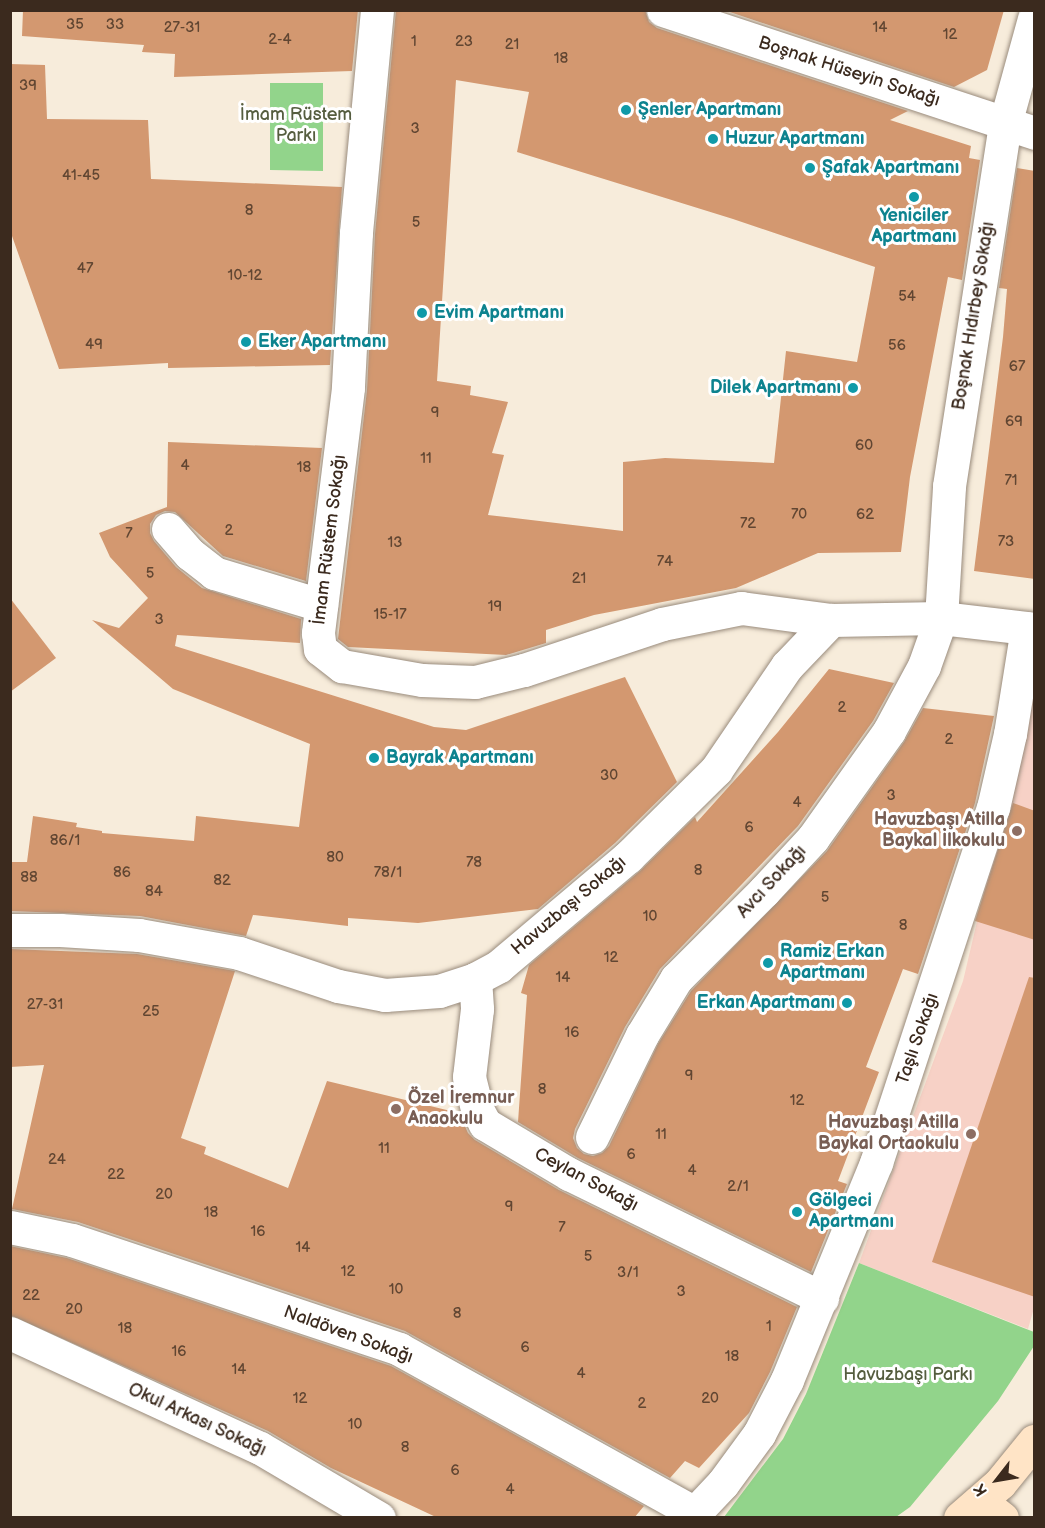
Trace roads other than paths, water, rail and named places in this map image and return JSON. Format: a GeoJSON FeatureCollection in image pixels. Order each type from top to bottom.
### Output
{"type":"FeatureCollection","features":[{"type":"Feature","properties":{"kind":"main road"},"geometry":{"type":"LineString","coordinates":[[981,1512],[1035,1441]]}},
{"type":"Feature","properties":{"kind":"street","name":"İmam Rüstem Sokağı"},"geometry":{"type":"LineString","coordinates":[[377,10],[356,233],[348,388],[318,633],[320,650],[342,666],[422,680],[475,682],[524,670],[662,624],[741,608],[831,620]]}},
{"type":"Feature","properties":{"kind":"street","name":"Boşnak Hüseyin Sokağı"},"geometry":{"type":"LineString","coordinates":[[663,10],[1020,129]]}},
{"type":"Feature","properties":{"kind":"street","name":"Boşnak Hıdırbey Sokağı"},"geometry":{"type":"LineString","coordinates":[[941,618],[948,486],[1020,129],[1035,19]]}},
{"type":"Feature","properties":{"kind":"street"},"geometry":{"type":"LineString","coordinates":[[168,529],[190,554],[214,573],[321,605]]}},
{"type":"Feature","properties":{"kind":"street"},"geometry":{"type":"LineString","coordinates":[[831,620],[941,618],[1031,629]]}},
{"type":"Feature","properties":{"kind":"street","name":"Avcı Sokağı"},"geometry":{"type":"LineString","coordinates":[[592,1137],[642,1035],[676,979],[813,838],[889,731],[910,695],[941,618]]}},
{"type":"Feature","properties":{"kind":"street","name":"Havuzbaşı Sokağı"},"geometry":{"type":"LineString","coordinates":[[10,930],[60,930],[139,935],[239,953],[338,986],[384,994],[439,991],[475,979],[499,966],[628,857],[716,770],[787,666],[831,620]]}},
{"type":"Feature","properties":{"kind":"street","name":"Taşlı Sokağı"},"geometry":{"type":"LineString","coordinates":[[693,1515],[723,1483],[759,1434],[787,1380],[876,1162],[993,808],[1031,629]]}},
{"type":"Feature","properties":{"kind":"street","name":"Ceylan Sokağı"},"geometry":{"type":"LineString","coordinates":[[475,979],[477,1009],[469,1077],[477,1109],[485,1124],[569,1174],[822,1298]]}},
{"type":"Feature","properties":{"kind":"street","name":"Naldöven Sokağı"},"geometry":{"type":"LineString","coordinates":[[10,1227],[72,1240],[399,1349],[693,1515]]}},
{"type":"Feature","properties":{"kind":"street","name":"Okul Arkası Sokağı"},"geometry":{"type":"LineString","coordinates":[[10,1333],[260,1448],[379,1518]]}},
{"type":"Feature","properties":{"kind":"place","name":"Şenler Apartmanı"},"geometry":{"type":"Point","coordinates":[626,110]}},
{"type":"Feature","properties":{"kind":"place","name":"Huzur Apartmanı"},"geometry":{"type":"Point","coordinates":[713,139]}},
{"type":"Feature","properties":{"kind":"place","name":"Şafak Apartmanı"},"geometry":{"type":"Point","coordinates":[810,168]}},
{"type":"Feature","properties":{"kind":"place","name":"Yeniciler Apartmanı"},"geometry":{"type":"Point","coordinates":[914,197]}},
{"type":"Feature","properties":{"kind":"place","name":"Evim Apartmanı"},"geometry":{"type":"Point","coordinates":[422,313]}},
{"type":"Feature","properties":{"kind":"place","name":"Eker Apartmanı"},"geometry":{"type":"Point","coordinates":[246,342]}},
{"type":"Feature","properties":{"kind":"place","name":"Dilek Apartmanı"},"geometry":{"type":"Point","coordinates":[853,388]}},
{"type":"Feature","properties":{"kind":"place","name":"Bayrak Apartmanı"},"geometry":{"type":"Point","coordinates":[374,758]}},
{"type":"Feature","properties":{"kind":"place","name":"Havuzbaşı Atilla Baykal İlkokulu"},"geometry":{"type":"Point","coordinates":[1017,831]}},
{"type":"Feature","properties":{"kind":"place","name":"Ramiz Erkan Apartmanı"},"geometry":{"type":"Point","coordinates":[768,963]}},
{"type":"Feature","properties":{"kind":"place","name":"Erkan Apartmanı"},"geometry":{"type":"Point","coordinates":[847,1003]}},
{"type":"Feature","properties":{"kind":"place","name":"Özel İremnur Anaokulu"},"geometry":{"type":"Point","coordinates":[396,1109]}},
{"type":"Feature","properties":{"kind":"place","name":"Havuzbaşı Atilla Baykal Ortaokulu"},"geometry":{"type":"Point","coordinates":[971,1134]}},
{"type":"Feature","properties":{"kind":"place","name":"Gölgeci Apartmanı"},"geometry":{"type":"Point","coordinates":[797,1212]}},
{"type":"Feature","properties":{"kind":"park label","name":"İmam Rüstem Parkı"},"geometry":{"type":"Point","coordinates":[296,126]}},
{"type":"Feature","properties":{"kind":"park label","name":"Havuzbaşı Parkı"},"geometry":{"type":"Point","coordinates":[908,1375]}}]}
